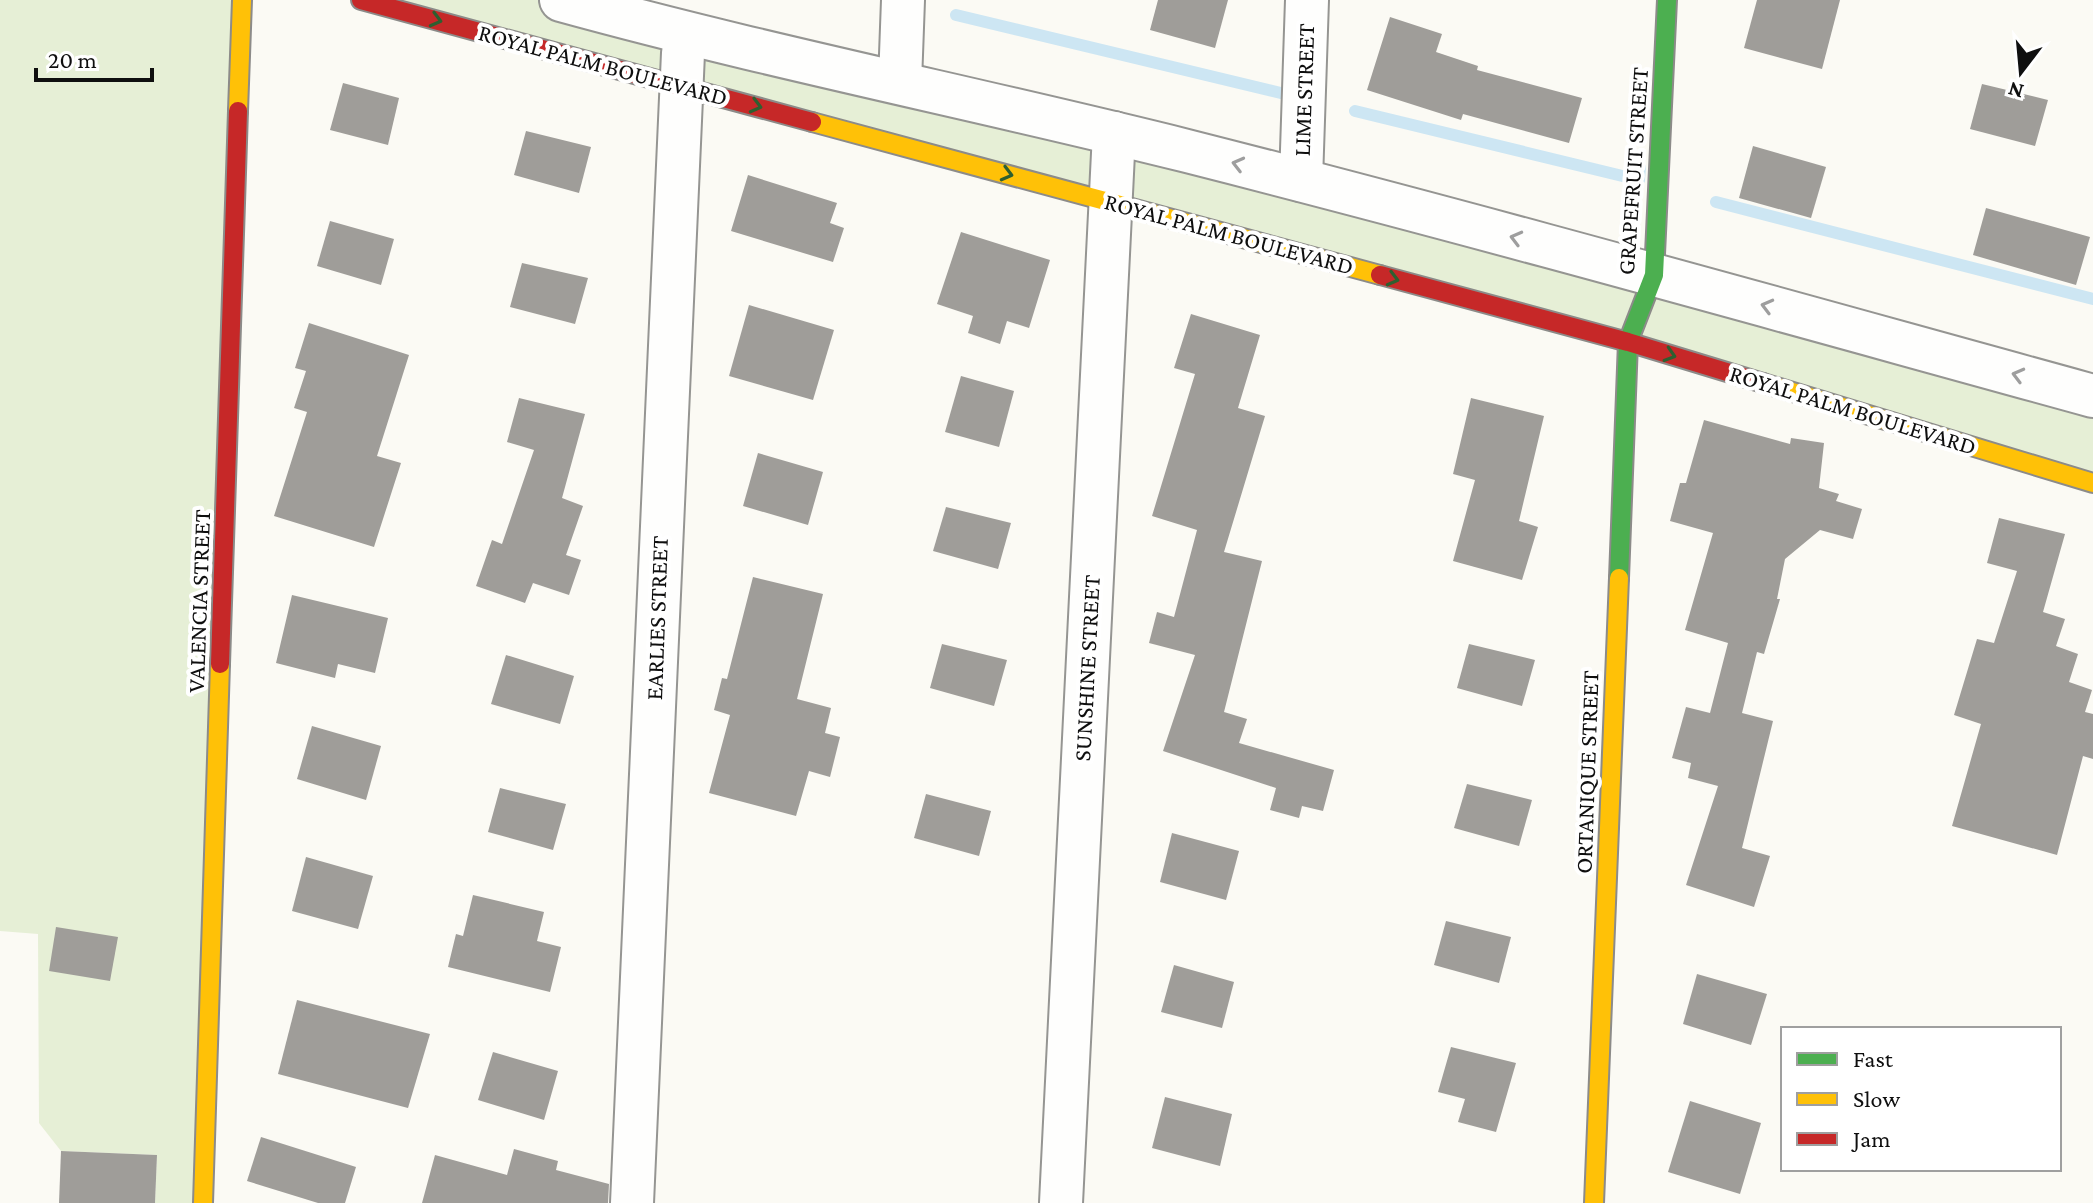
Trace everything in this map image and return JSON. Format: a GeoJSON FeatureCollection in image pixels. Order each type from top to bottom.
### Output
{"type":"FeatureCollection","features":[{"type":"Feature","properties":{"kind":"street","name":"VALENCIA STREET"},"geometry":{"type":"LineString","coordinates":[[203,1203],[242,0]]}},
{"type":"Feature","properties":{"kind":"street","name":"ROYAL PALM BOULEVARD"},"geometry":{"type":"LineString","coordinates":[[361,0],[1628,342],[2093,483]]}},
{"type":"Feature","properties":{"kind":"street"},"geometry":{"type":"LineString","coordinates":[[561,0],[684,34],[900,82],[1301,180],[2093,396]]}},
{"type":"Feature","properties":{"kind":"street"},"geometry":{"type":"LineString","coordinates":[[900,82],[903,0]]}},
{"type":"Feature","properties":{"kind":"street","name":"LIME STREET"},"geometry":{"type":"LineString","coordinates":[[1301,180],[1307,0]]}},
{"type":"Feature","properties":{"kind":"street","name":"GRAPEFRUIT STREET"},"geometry":{"type":"LineString","coordinates":[[1628,342],[1654,275],[1667,0]]}},
{"type":"Feature","properties":{"kind":"street","name":"EARLIES STREET"},"geometry":{"type":"LineString","coordinates":[[632,1203],[684,34]]}},
{"type":"Feature","properties":{"kind":"street","name":"SUNSHINE STREET"},"geometry":{"type":"LineString","coordinates":[[1061,1203],[1114,133]]}},
{"type":"Feature","properties":{"kind":"street","name":"ORTANIQUE STREET"},"geometry":{"type":"LineString","coordinates":[[1594,1203],[1628,342]]}},
{"type":"Feature","properties":{"kind":"green space"},"geometry":{"type":"Polygon","coordinates":[[[0,0],[242,0],[203,1203],[155,1203],[157,1155],[61,1151],[39,1123],[38,934],[0,931],[0,0]]]}},
{"type":"Feature","properties":{"kind":"green space"},"geometry":{"type":"Polygon","coordinates":[[[361,0],[588,0],[2093,396],[2093,483],[361,0]]]}},
{"type":"Feature","properties":{"kind":"building"},"geometry":{"type":"Polygon","coordinates":[[[1158,0],[1228,0],[1215,48],[1150,30],[1158,0]]]}},
{"type":"Feature","properties":{"kind":"building"},"geometry":{"type":"Polygon","coordinates":[[[1757,0],[1840,0],[1822,69],[1744,48],[1757,0]]]}},
{"type":"Feature","properties":{"kind":"building"},"geometry":{"type":"Polygon","coordinates":[[[1390,17],[1442,34],[1436,52],[1478,66],[1477,70],[1582,98],[1569,143],[1463,114],[1461,120],[1367,90],[1390,17]]]}},
{"type":"Feature","properties":{"kind":"building"},"geometry":{"type":"Polygon","coordinates":[[[343,83],[399,98],[388,145],[330,130],[343,83]]]}},
{"type":"Feature","properties":{"kind":"building"},"geometry":{"type":"Polygon","coordinates":[[[1982,84],[2048,100],[2035,146],[1970,129],[1982,84]]]}},
{"type":"Feature","properties":{"kind":"building"},"geometry":{"type":"Polygon","coordinates":[[[526,131],[591,147],[579,193],[514,175],[526,131]]]}},
{"type":"Feature","properties":{"kind":"building"},"geometry":{"type":"Polygon","coordinates":[[[1753,146],[1826,167],[1811,218],[1739,198],[1753,146]]]}},
{"type":"Feature","properties":{"kind":"building"},"geometry":{"type":"Polygon","coordinates":[[[748,175],[837,203],[830,223],[844,228],[833,262],[731,231],[748,175]]]}},
{"type":"Feature","properties":{"kind":"building"},"geometry":{"type":"Polygon","coordinates":[[[1986,208],[2090,237],[2076,285],[1973,255],[1986,208]]]}},
{"type":"Feature","properties":{"kind":"building"},"geometry":{"type":"Polygon","coordinates":[[[330,221],[394,239],[381,285],[317,266],[330,221]]]}},
{"type":"Feature","properties":{"kind":"building"},"geometry":{"type":"Polygon","coordinates":[[[961,232],[1050,260],[1029,328],[1007,321],[1000,344],[968,333],[973,316],[937,304],[961,232]]]}},
{"type":"Feature","properties":{"kind":"building"},"geometry":{"type":"Polygon","coordinates":[[[522,263],[588,278],[575,324],[510,307],[522,263]]]}},
{"type":"Feature","properties":{"kind":"building"},"geometry":{"type":"Polygon","coordinates":[[[749,305],[834,330],[813,400],[729,376],[749,305]]]}},
{"type":"Feature","properties":{"kind":"building"},"geometry":{"type":"Polygon","coordinates":[[[1191,314],[1260,335],[1238,408],[1265,416],[1224,552],[1262,561],[1224,712],[1247,719],[1239,743],[1334,770],[1323,811],[1302,806],[1299,818],[1270,810],[1276,788],[1163,751],[1195,655],[1149,643],[1157,612],[1174,617],[1197,530],[1152,516],[1195,374],[1174,368],[1191,314]]]}},
{"type":"Feature","properties":{"kind":"building"},"geometry":{"type":"Polygon","coordinates":[[[309,323],[409,355],[377,456],[401,463],[374,547],[274,516],[307,412],[294,408],[306,371],[295,368],[309,323]]]}},
{"type":"Feature","properties":{"kind":"building"},"geometry":{"type":"Polygon","coordinates":[[[961,376],[1014,391],[999,447],[945,432],[961,376]]]}},
{"type":"Feature","properties":{"kind":"building"},"geometry":{"type":"Polygon","coordinates":[[[519,398],[585,414],[562,498],[583,506],[566,555],[581,560],[569,595],[533,583],[525,603],[476,586],[492,540],[502,544],[534,450],[507,442],[519,398]]]}},
{"type":"Feature","properties":{"kind":"building"},"geometry":{"type":"Polygon","coordinates":[[[1471,398],[1544,416],[1519,521],[1538,527],[1522,580],[1453,561],[1475,480],[1453,474],[1471,398]]]}},
{"type":"Feature","properties":{"kind":"building"},"geometry":{"type":"Polygon","coordinates":[[[1704,420],[1790,444],[1791,438],[1824,443],[1819,488],[1839,494],[1836,501],[1862,509],[1853,539],[1820,530],[1785,559],[1777,599],[1780,599],[1764,654],[1757,652],[1742,713],[1773,721],[1742,848],[1770,856],[1754,907],[1686,885],[1718,786],[1688,778],[1691,763],[1672,758],[1686,707],[1710,713],[1728,643],[1685,630],[1713,533],[1670,521],[1680,483],[1686,483],[1704,420]]]}},
{"type":"Feature","properties":{"kind":"building"},"geometry":{"type":"Polygon","coordinates":[[[758,453],[823,472],[808,525],[743,506],[758,453]]]}},
{"type":"Feature","properties":{"kind":"building"},"geometry":{"type":"Polygon","coordinates":[[[946,507],[1011,523],[998,569],[933,551],[946,507]]]}},
{"type":"Feature","properties":{"kind":"building"},"geometry":{"type":"Polygon","coordinates":[[[1999,518],[2065,534],[2043,612],[2065,619],[2056,646],[2078,654],[2069,682],[2092,690],[2085,712],[2093,714],[2093,759],[2083,756],[2057,855],[1952,826],[1981,724],[1954,715],[1977,639],[1994,643],[2017,571],[1987,563],[1999,518]]]}},
{"type":"Feature","properties":{"kind":"building"},"geometry":{"type":"Polygon","coordinates":[[[753,577],[823,594],[797,699],[831,708],[825,733],[840,737],[830,777],[809,771],[796,816],[709,793],[730,715],[714,710],[722,678],[727,679],[753,577]]]}},
{"type":"Feature","properties":{"kind":"building"},"geometry":{"type":"Polygon","coordinates":[[[292,595],[388,618],[375,673],[338,664],[335,678],[276,663],[292,595]]]}},
{"type":"Feature","properties":{"kind":"building"},"geometry":{"type":"Polygon","coordinates":[[[942,644],[1007,660],[994,706],[930,688],[942,644]]]}},
{"type":"Feature","properties":{"kind":"building"},"geometry":{"type":"Polygon","coordinates":[[[1469,644],[1535,660],[1522,706],[1457,688],[1469,644]]]}},
{"type":"Feature","properties":{"kind":"building"},"geometry":{"type":"Polygon","coordinates":[[[506,655],[574,676],[560,724],[491,704],[506,655]]]}},
{"type":"Feature","properties":{"kind":"building"},"geometry":{"type":"Polygon","coordinates":[[[312,726],[381,746],[366,800],[297,779],[312,726]]]}},
{"type":"Feature","properties":{"kind":"building"},"geometry":{"type":"Polygon","coordinates":[[[1467,784],[1532,800],[1519,846],[1454,828],[1467,784]]]}},
{"type":"Feature","properties":{"kind":"building"},"geometry":{"type":"Polygon","coordinates":[[[500,788],[566,804],[553,850],[488,832],[500,788]]]}},
{"type":"Feature","properties":{"kind":"building"},"geometry":{"type":"Polygon","coordinates":[[[926,794],[991,811],[979,856],[914,838],[926,794]]]}},
{"type":"Feature","properties":{"kind":"building"},"geometry":{"type":"Polygon","coordinates":[[[1172,833],[1239,851],[1226,900],[1160,882],[1172,833]]]}},
{"type":"Feature","properties":{"kind":"building"},"geometry":{"type":"Polygon","coordinates":[[[306,857],[373,876],[358,929],[292,911],[306,857]]]}},
{"type":"Feature","properties":{"kind":"building"},"geometry":{"type":"Polygon","coordinates":[[[473,895],[544,912],[537,941],[561,947],[550,992],[448,967],[456,934],[463,936],[473,895]]]}},
{"type":"Feature","properties":{"kind":"building"},"geometry":{"type":"Polygon","coordinates":[[[1446,921],[1511,937],[1499,983],[1434,965],[1446,921]]]}},
{"type":"Feature","properties":{"kind":"building"},"geometry":{"type":"Polygon","coordinates":[[[56,927],[118,937],[110,981],[49,971],[56,927]]]}},
{"type":"Feature","properties":{"kind":"building"},"geometry":{"type":"Polygon","coordinates":[[[1174,965],[1234,982],[1222,1028],[1161,1012],[1174,965]]]}},
{"type":"Feature","properties":{"kind":"building"},"geometry":{"type":"Polygon","coordinates":[[[1697,974],[1767,994],[1751,1045],[1683,1024],[1697,974]]]}},
{"type":"Feature","properties":{"kind":"building"},"geometry":{"type":"Polygon","coordinates":[[[297,1000],[430,1034],[408,1108],[278,1074],[297,1000]]]}},
{"type":"Feature","properties":{"kind":"building"},"geometry":{"type":"Polygon","coordinates":[[[1451,1047],[1516,1063],[1496,1132],[1458,1122],[1465,1099],[1438,1092],[1451,1047]]]}},
{"type":"Feature","properties":{"kind":"building"},"geometry":{"type":"Polygon","coordinates":[[[493,1052],[558,1071],[544,1120],[478,1100],[493,1052]]]}},
{"type":"Feature","properties":{"kind":"building"},"geometry":{"type":"Polygon","coordinates":[[[1165,1097],[1232,1114],[1220,1166],[1152,1148],[1165,1097]]]}},
{"type":"Feature","properties":{"kind":"building"},"geometry":{"type":"Polygon","coordinates":[[[1690,1101],[1761,1123],[1740,1194],[1668,1172],[1690,1101]]]}},
{"type":"Feature","properties":{"kind":"building"},"geometry":{"type":"Polygon","coordinates":[[[261,1137],[356,1167],[345,1203],[318,1203],[247,1181],[261,1137]]]}},
{"type":"Feature","properties":{"kind":"building"},"geometry":{"type":"Polygon","coordinates":[[[514,1149],[558,1161],[556,1170],[609,1184],[608,1203],[422,1203],[435,1155],[507,1175],[514,1149]]]}},
{"type":"Feature","properties":{"kind":"building"},"geometry":{"type":"Polygon","coordinates":[[[61,1151],[157,1155],[155,1203],[59,1203],[61,1151]]]}},
{"type":"Feature","properties":{"kind":"waterway"},"geometry":{"type":"LineString","coordinates":[[956,15],[1285,94]]}},
{"type":"Feature","properties":{"kind":"waterway"},"geometry":{"type":"LineString","coordinates":[[1355,111],[1639,180],[1640,168]]}},
{"type":"Feature","properties":{"kind":"waterway"},"geometry":{"type":"LineString","coordinates":[[1716,202],[2093,299]]}},
{"type":"Feature","properties":{"kind":"traffic: fast"},"geometry":{"type":"LineString","coordinates":[[1619,578],[1628,342],[1654,275],[1667,0]]}},
{"type":"Feature","properties":{"kind":"traffic: slow"},"geometry":{"type":"LineString","coordinates":[[238,111],[242,0]]}},
{"type":"Feature","properties":{"kind":"traffic: slow"},"geometry":{"type":"LineString","coordinates":[[812,122],[1380,275]]}},
{"type":"Feature","properties":{"kind":"traffic: slow"},"geometry":{"type":"LineString","coordinates":[[1763,383],[2093,483]]}},
{"type":"Feature","properties":{"kind":"traffic: slow"},"geometry":{"type":"LineString","coordinates":[[1594,1203],[1619,578]]}},
{"type":"Feature","properties":{"kind":"traffic: slow"},"geometry":{"type":"LineString","coordinates":[[203,1203],[220,664]]}},
{"type":"Feature","properties":{"kind":"traffic: jam"},"geometry":{"type":"LineString","coordinates":[[361,0],[812,122]]}},
{"type":"Feature","properties":{"kind":"traffic: jam"},"geometry":{"type":"LineString","coordinates":[[220,664],[238,111]]}},
{"type":"Feature","properties":{"kind":"traffic: jam"},"geometry":{"type":"LineString","coordinates":[[1380,275],[1628,342],[1763,383]]}}]}
